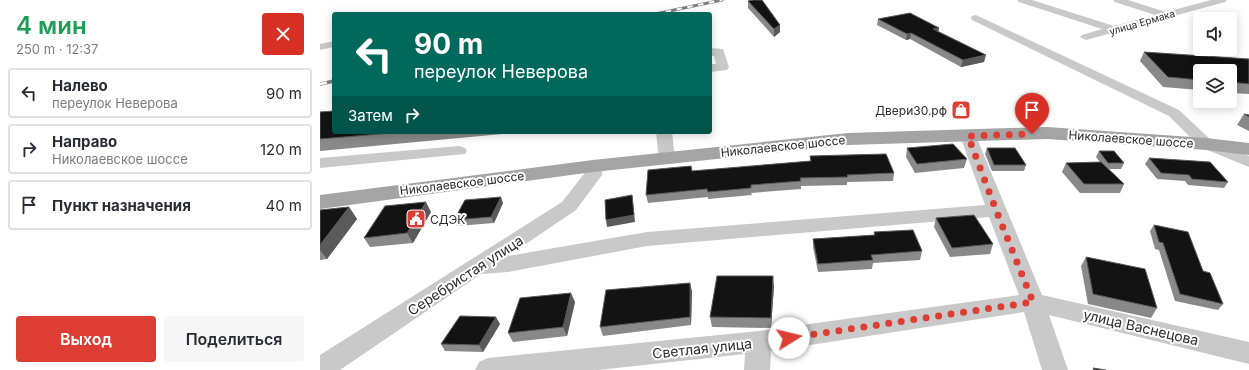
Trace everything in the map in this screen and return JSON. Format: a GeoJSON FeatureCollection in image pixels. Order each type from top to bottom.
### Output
{"type":"FeatureCollection","features":[{"type":"Feature","properties":{"kind":"main road","name":"Николаевское шоссе"},"geometry":{"type":"LineString","coordinates":[[320,202],[593,166],[848,140],[1048,133],[1206,144],[1247,152]]}},
{"type":"Feature","properties":{"kind":"street"},"geometry":{"type":"LineString","coordinates":[[1022,0],[1117,30]]}},
{"type":"Feature","properties":{"kind":"street"},"geometry":{"type":"LineString","coordinates":[[1118,0],[1164,15]]}},
{"type":"Feature","properties":{"kind":"street","name":"улица Ермака"},"geometry":{"type":"LineString","coordinates":[[1086,37],[1117,30],[1164,15],[1222,0]]}},
{"type":"Feature","properties":{"kind":"street"},"geometry":{"type":"LineString","coordinates":[[976,18],[1174,113],[1206,144]]}},
{"type":"Feature","properties":{"kind":"street"},"geometry":{"type":"LineString","coordinates":[[320,47],[332,44]]}},
{"type":"Feature","properties":{"kind":"street"},"geometry":{"type":"LineString","coordinates":[[712,52],[719,52],[723,67],[712,68]]}},
{"type":"Feature","properties":{"kind":"street"},"geometry":{"type":"LineString","coordinates":[[664,134],[667,159]]}},
{"type":"Feature","properties":{"kind":"street"},"geometry":{"type":"LineString","coordinates":[[968,136],[1033,302],[1054,370]]}},
{"type":"Feature","properties":{"kind":"street"},"geometry":{"type":"LineString","coordinates":[[320,163],[459,151]]}},
{"type":"Feature","properties":{"kind":"street","name":"Серебристая улица"},"geometry":{"type":"LineString","coordinates":[[320,370],[569,206],[593,175],[593,166]]}},
{"type":"Feature","properties":{"kind":"street"},"geometry":{"type":"LineString","coordinates":[[476,267],[508,264],[647,238],[996,210]]}},
{"type":"Feature","properties":{"kind":"street","name":"Светлая улица"},"geometry":{"type":"LineString","coordinates":[[488,370],[759,342],[1033,302]]}},
{"type":"Feature","properties":{"kind":"street","name":"улица Васнецова"},"geometry":{"type":"LineString","coordinates":[[1033,302],[1249,353]]}},
{"type":"Feature","properties":{"kind":"street"},"geometry":{"type":"LineString","coordinates":[[757,370],[759,342]]}},
{"type":"Feature","properties":{"kind":"building"},"geometry":{"type":"Polygon","coordinates":[[[762,0],[780,25],[774,29],[748,1],[762,0]]]}},
{"type":"Feature","properties":{"kind":"building"},"geometry":{"type":"Polygon","coordinates":[[[910,13],[939,28],[933,29],[986,55],[963,60],[911,33],[907,34],[878,19],[910,13]]]}},
{"type":"Feature","properties":{"kind":"building"},"geometry":{"type":"Polygon","coordinates":[[[1144,52],[1249,59],[1249,84],[1237,83],[1237,64],[1193,64],[1193,79],[1168,77],[1144,52]]]}},
{"type":"Feature","properties":{"kind":"building"},"geometry":{"type":"Polygon","coordinates":[[[332,111],[332,134],[380,134],[320,139],[320,112],[332,111]]]}},
{"type":"Feature","properties":{"kind":"building"},"geometry":{"type":"Polygon","coordinates":[[[953,144],[967,159],[917,164],[907,148],[953,144]]]}},
{"type":"Feature","properties":{"kind":"building"},"geometry":{"type":"Polygon","coordinates":[[[987,148],[1015,148],[1026,165],[994,165],[987,148]]]}},
{"type":"Feature","properties":{"kind":"building"},"geometry":{"type":"Polygon","coordinates":[[[1099,151],[1114,151],[1124,163],[1108,163],[1099,151]]]}},
{"type":"Feature","properties":{"kind":"building"},"geometry":{"type":"Polygon","coordinates":[[[886,154],[894,173],[847,175],[848,177],[800,178],[801,181],[751,185],[751,188],[708,192],[707,189],[646,195],[648,170],[691,166],[692,171],[811,161],[810,156],[886,154]]]}},
{"type":"Feature","properties":{"kind":"building"},"geometry":{"type":"Polygon","coordinates":[[[1149,158],[1210,162],[1228,182],[1192,179],[1189,175],[1161,173],[1149,158]]]}},
{"type":"Feature","properties":{"kind":"building"},"geometry":{"type":"Polygon","coordinates":[[[1101,162],[1124,184],[1084,184],[1066,163],[1101,162]]]}},
{"type":"Feature","properties":{"kind":"building"},"geometry":{"type":"Polygon","coordinates":[[[632,195],[634,215],[606,220],[605,200],[632,195]]]}},
{"type":"Feature","properties":{"kind":"building"},"geometry":{"type":"Polygon","coordinates":[[[501,197],[491,217],[454,220],[465,200],[501,197]]]}},
{"type":"Feature","properties":{"kind":"building"},"geometry":{"type":"Polygon","coordinates":[[[426,202],[407,233],[364,238],[385,206],[426,202]]]}},
{"type":"Feature","properties":{"kind":"building"},"geometry":{"type":"Polygon","coordinates":[[[349,207],[320,245],[320,210],[349,207]]]}},
{"type":"Feature","properties":{"kind":"building"},"geometry":{"type":"Polygon","coordinates":[[[974,215],[993,244],[952,248],[936,218],[974,215]]]}},
{"type":"Feature","properties":{"kind":"building"},"geometry":{"type":"Polygon","coordinates":[[[1154,225],[1188,232],[1203,271],[1210,273],[1223,304],[1180,294],[1163,243],[1159,242],[1154,225]]]}},
{"type":"Feature","properties":{"kind":"building"},"geometry":{"type":"Polygon","coordinates":[[[913,230],[922,251],[871,255],[873,260],[818,264],[813,239],[875,235],[874,232],[913,230]]]}},
{"type":"Feature","properties":{"kind":"building"},"geometry":{"type":"Polygon","coordinates":[[[1086,257],[1145,269],[1157,308],[1093,294],[1086,257]]]}},
{"type":"Feature","properties":{"kind":"building"},"geometry":{"type":"Polygon","coordinates":[[[717,276],[773,276],[771,318],[710,317],[717,276]]]}},
{"type":"Feature","properties":{"kind":"building"},"geometry":{"type":"Polygon","coordinates":[[[690,283],[690,317],[600,327],[606,290],[690,283]]]}},
{"type":"Feature","properties":{"kind":"building"},"geometry":{"type":"Polygon","coordinates":[[[571,293],[563,327],[508,333],[520,298],[571,293]]]}},
{"type":"Feature","properties":{"kind":"building"},"geometry":{"type":"Polygon","coordinates":[[[460,316],[496,317],[479,345],[441,344],[460,316]]]}},
{"type":"Feature","properties":{"kind":"building"},"geometry":{"type":"Polygon","coordinates":[[[1093,368],[1106,370],[1094,370],[1093,368]]]}},
{"type":"Feature","properties":{"kind":"railway"},"geometry":{"type":"LineString","coordinates":[[665,12],[722,0]]}},
{"type":"Feature","properties":{"kind":"railway"},"geometry":{"type":"LineString","coordinates":[[320,84],[332,81]]}},
{"type":"Feature","properties":{"kind":"place","name":"Двери30.рф"},"geometry":{"type":"Point","coordinates":[961,110]}},
{"type":"Feature","properties":{"kind":"place","name":"СДЭК"},"geometry":{"type":"Point","coordinates":[416,219]}},
{"type":"Feature","properties":{"kind":"route"},"geometry":{"type":"LineString","coordinates":[[789,338],[1033,302],[968,136],[1032,134]]}}]}
